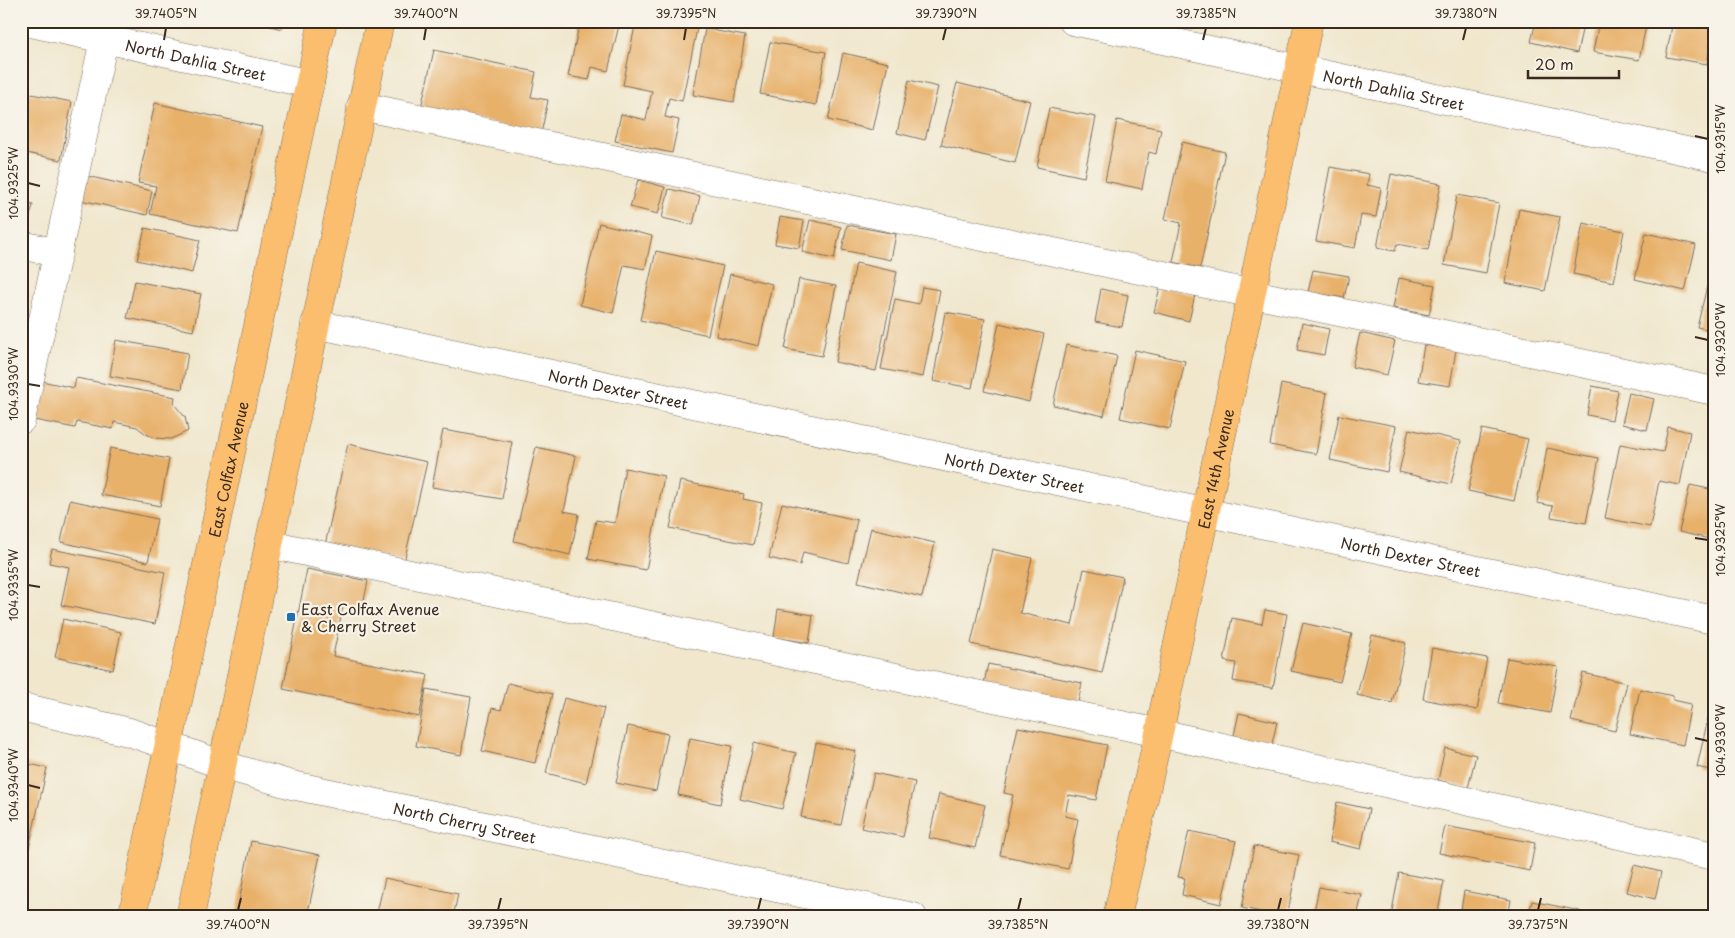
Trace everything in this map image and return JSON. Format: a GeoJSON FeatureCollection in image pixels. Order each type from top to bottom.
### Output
{"type":"FeatureCollection","features":[{"type":"Feature","properties":{"kind":"main road","name":"East Colfax Avenue"},"geometry":{"type":"LineString","coordinates":[[132,917],[324,21]]}},
{"type":"Feature","properties":{"kind":"main road"},"geometry":{"type":"LineString","coordinates":[[190,917],[380,21]]}},
{"type":"Feature","properties":{"kind":"main road","name":"East 14th Avenue"},"geometry":{"type":"LineString","coordinates":[[1117,917],[1206,511],[1309,21]]}},
{"type":"Feature","properties":{"kind":"street","name":"North Dahlia Street"},"geometry":{"type":"LineString","coordinates":[[22,21],[310,84]]}},
{"type":"Feature","properties":{"kind":"street","name":"North Dahlia Street"},"geometry":{"type":"LineString","coordinates":[[1073,21],[1714,157]]}},
{"type":"Feature","properties":{"kind":"street"},"geometry":{"type":"LineString","coordinates":[[21,420],[104,40]]}},
{"type":"Feature","properties":{"kind":"street"},"geometry":{"type":"LineString","coordinates":[[361,106],[1714,391]]}},
{"type":"Feature","properties":{"kind":"street"},"geometry":{"type":"LineString","coordinates":[[21,245],[58,253]]}},
{"type":"Feature","properties":{"kind":"street","name":"North Dexter Street"},"geometry":{"type":"LineString","coordinates":[[315,324],[1714,620]]}},
{"type":"Feature","properties":{"kind":"street"},"geometry":{"type":"LineString","coordinates":[[269,544],[1158,733],[1714,856]]}},
{"type":"Feature","properties":{"kind":"street","name":"North Cherry Street"},"geometry":{"type":"LineString","coordinates":[[21,707],[100,724],[168,744],[223,764],[292,785],[913,917]]}},
{"type":"Feature","properties":{"kind":"building"},"geometry":{"type":"Polygon","coordinates":[[[251,21],[284,21],[282,29],[251,21]]]}},
{"type":"Feature","properties":{"kind":"building"},"geometry":{"type":"Polygon","coordinates":[[[580,21],[620,21],[608,71],[592,67],[589,80],[568,76],[580,21]]]}},
{"type":"Feature","properties":{"kind":"building"},"geometry":{"type":"Polygon","coordinates":[[[636,21],[688,21],[698,24],[682,101],[669,98],[665,117],[679,120],[672,153],[615,141],[621,114],[646,120],[652,91],[623,85],[636,21]]]}},
{"type":"Feature","properties":{"kind":"building"},"geometry":{"type":"Polygon","coordinates":[[[1536,21],[1584,21],[1577,53],[1531,42],[1536,21]]]}},
{"type":"Feature","properties":{"kind":"building"},"geometry":{"type":"Polygon","coordinates":[[[1599,21],[1647,21],[1639,60],[1593,52],[1599,21]]]}},
{"type":"Feature","properties":{"kind":"building"},"geometry":{"type":"Polygon","coordinates":[[[1673,21],[1714,23],[1707,64],[1666,57],[1673,21]]]}},
{"type":"Feature","properties":{"kind":"building"},"geometry":{"type":"Polygon","coordinates":[[[705,29],[745,36],[734,102],[693,95],[705,29]]]}},
{"type":"Feature","properties":{"kind":"building"},"geometry":{"type":"Polygon","coordinates":[[[770,42],[826,52],[816,105],[760,94],[770,42]]]}},
{"type":"Feature","properties":{"kind":"building"},"geometry":{"type":"Polygon","coordinates":[[[434,50],[536,72],[531,97],[548,100],[541,134],[421,108],[434,50]]]}},
{"type":"Feature","properties":{"kind":"building"},"geometry":{"type":"Polygon","coordinates":[[[843,53],[888,63],[873,130],[828,120],[843,53]]]}},
{"type":"Feature","properties":{"kind":"building"},"geometry":{"type":"Polygon","coordinates":[[[909,80],[938,87],[925,140],[897,133],[909,80]]]}},
{"type":"Feature","properties":{"kind":"building"},"geometry":{"type":"Polygon","coordinates":[[[957,83],[1030,101],[1015,163],[941,145],[957,83]]]}},
{"type":"Feature","properties":{"kind":"building"},"geometry":{"type":"Polygon","coordinates":[[[26,93],[72,102],[61,160],[21,152],[21,118],[26,93]]]}},
{"type":"Feature","properties":{"kind":"building"},"geometry":{"type":"Polygon","coordinates":[[[155,103],[262,127],[238,233],[150,214],[156,186],[138,183],[155,103]]]}},
{"type":"Feature","properties":{"kind":"building"},"geometry":{"type":"Polygon","coordinates":[[[1049,108],[1096,117],[1084,177],[1037,167],[1049,108]]]}},
{"type":"Feature","properties":{"kind":"building"},"geometry":{"type":"Polygon","coordinates":[[[1117,120],[1161,129],[1156,154],[1149,152],[1142,189],[1105,181],[1117,120]]]}},
{"type":"Feature","properties":{"kind":"building"},"geometry":{"type":"Polygon","coordinates":[[[1182,142],[1225,152],[1200,268],[1173,262],[1181,223],[1165,219],[1182,142]]]}},
{"type":"Feature","properties":{"kind":"building"},"geometry":{"type":"Polygon","coordinates":[[[1330,167],[1369,174],[1367,185],[1381,188],[1376,217],[1361,215],[1355,248],[1316,241],[1330,167]]]}},
{"type":"Feature","properties":{"kind":"building"},"geometry":{"type":"Polygon","coordinates":[[[1391,174],[1441,184],[1428,250],[1397,244],[1395,251],[1377,248],[1391,174]]]}},
{"type":"Feature","properties":{"kind":"building"},"geometry":{"type":"Polygon","coordinates":[[[87,176],[152,191],[147,215],[81,200],[87,176]]]}},
{"type":"Feature","properties":{"kind":"building"},"geometry":{"type":"Polygon","coordinates":[[[638,180],[665,187],[658,214],[630,207],[638,180]]]}},
{"type":"Feature","properties":{"kind":"building"},"geometry":{"type":"Polygon","coordinates":[[[669,189],[700,196],[693,225],[662,218],[669,189]]]}},
{"type":"Feature","properties":{"kind":"building"},"geometry":{"type":"Polygon","coordinates":[[[1457,195],[1499,203],[1486,273],[1444,265],[1457,195]]]}},
{"type":"Feature","properties":{"kind":"building"},"geometry":{"type":"Polygon","coordinates":[[[21,202],[33,205],[25,235],[21,234],[21,202]]]}},
{"type":"Feature","properties":{"kind":"building"},"geometry":{"type":"Polygon","coordinates":[[[1519,209],[1560,217],[1545,291],[1505,283],[1519,209]]]}},
{"type":"Feature","properties":{"kind":"building"},"geometry":{"type":"Polygon","coordinates":[[[780,217],[804,221],[799,248],[775,244],[780,217]]]}},
{"type":"Feature","properties":{"kind":"building"},"geometry":{"type":"Polygon","coordinates":[[[810,220],[841,227],[834,259],[802,252],[810,220]]]}},
{"type":"Feature","properties":{"kind":"building"},"geometry":{"type":"Polygon","coordinates":[[[599,223],[652,236],[645,269],[624,265],[613,313],[580,305],[599,223]]]}},
{"type":"Feature","properties":{"kind":"building"},"geometry":{"type":"Polygon","coordinates":[[[1583,223],[1624,231],[1614,282],[1573,274],[1583,223]]]}},
{"type":"Feature","properties":{"kind":"building"},"geometry":{"type":"Polygon","coordinates":[[[847,225],[896,234],[891,260],[842,250],[847,225]]]}},
{"type":"Feature","properties":{"kind":"building"},"geometry":{"type":"Polygon","coordinates":[[[145,228],[200,240],[192,273],[137,260],[145,228]]]}},
{"type":"Feature","properties":{"kind":"building"},"geometry":{"type":"Polygon","coordinates":[[[1646,233],[1696,245],[1685,291],[1635,279],[1646,233]]]}},
{"type":"Feature","properties":{"kind":"building"},"geometry":{"type":"Polygon","coordinates":[[[656,251],[723,266],[708,335],[640,320],[656,251]]]}},
{"type":"Feature","properties":{"kind":"building"},"geometry":{"type":"Polygon","coordinates":[[[1714,258],[1714,331],[1697,327],[1714,258]]]}},
{"type":"Feature","properties":{"kind":"building"},"geometry":{"type":"Polygon","coordinates":[[[856,263],[897,272],[876,371],[835,362],[856,263]]]}},
{"type":"Feature","properties":{"kind":"building"},"geometry":{"type":"Polygon","coordinates":[[[1313,270],[1349,276],[1344,298],[1308,292],[1313,270]]]}},
{"type":"Feature","properties":{"kind":"building"},"geometry":{"type":"Polygon","coordinates":[[[730,274],[772,284],[759,346],[716,336],[730,274]]]}},
{"type":"Feature","properties":{"kind":"building"},"geometry":{"type":"Polygon","coordinates":[[[1399,278],[1435,285],[1429,315],[1393,308],[1399,278]]]}},
{"type":"Feature","properties":{"kind":"building"},"geometry":{"type":"Polygon","coordinates":[[[799,279],[836,286],[822,356],[785,349],[799,279]]]}},
{"type":"Feature","properties":{"kind":"building"},"geometry":{"type":"Polygon","coordinates":[[[135,281],[201,294],[193,331],[127,318],[135,281]]]}},
{"type":"Feature","properties":{"kind":"building"},"geometry":{"type":"Polygon","coordinates":[[[922,287],[940,290],[923,377],[881,369],[895,299],[919,304],[922,287]]]}},
{"type":"Feature","properties":{"kind":"building"},"geometry":{"type":"Polygon","coordinates":[[[1160,287],[1195,295],[1189,321],[1154,312],[1160,287]]]}},
{"type":"Feature","properties":{"kind":"building"},"geometry":{"type":"Polygon","coordinates":[[[1101,289],[1128,295],[1122,327],[1095,322],[1101,289]]]}},
{"type":"Feature","properties":{"kind":"building"},"geometry":{"type":"Polygon","coordinates":[[[945,312],[985,319],[972,388],[933,381],[945,312]]]}},
{"type":"Feature","properties":{"kind":"building"},"geometry":{"type":"Polygon","coordinates":[[[999,323],[1044,334],[1029,402],[984,391],[999,323]]]}},
{"type":"Feature","properties":{"kind":"building"},"geometry":{"type":"Polygon","coordinates":[[[1302,323],[1329,329],[1324,355],[1297,350],[1302,323]]]}},
{"type":"Feature","properties":{"kind":"building"},"geometry":{"type":"Polygon","coordinates":[[[1360,333],[1395,341],[1387,375],[1352,367],[1360,333]]]}},
{"type":"Feature","properties":{"kind":"building"},"geometry":{"type":"Polygon","coordinates":[[[116,340],[188,353],[182,389],[110,376],[116,340]]]}},
{"type":"Feature","properties":{"kind":"building"},"geometry":{"type":"Polygon","coordinates":[[[1066,345],[1117,356],[1104,416],[1053,405],[1066,345]]]}},
{"type":"Feature","properties":{"kind":"building"},"geometry":{"type":"Polygon","coordinates":[[[1424,345],[1456,350],[1450,386],[1418,381],[1424,345]]]}},
{"type":"Feature","properties":{"kind":"building"},"geometry":{"type":"Polygon","coordinates":[[[1135,350],[1185,361],[1170,429],[1120,418],[1135,350]]]}},
{"type":"Feature","properties":{"kind":"building"},"geometry":{"type":"Polygon","coordinates":[[[76,378],[175,397],[174,404],[185,417],[188,431],[171,439],[156,438],[146,434],[137,427],[114,422],[113,429],[77,422],[75,428],[29,419],[37,380],[74,388],[76,378]]]}},
{"type":"Feature","properties":{"kind":"building"},"geometry":{"type":"Polygon","coordinates":[[[1281,384],[1327,393],[1316,454],[1270,445],[1281,384]]]}},
{"type":"Feature","properties":{"kind":"building"},"geometry":{"type":"Polygon","coordinates":[[[1592,386],[1618,391],[1612,420],[1587,415],[1592,386]]]}},
{"type":"Feature","properties":{"kind":"building"},"geometry":{"type":"Polygon","coordinates":[[[1629,393],[1654,399],[1647,430],[1622,424],[1629,393]]]}},
{"type":"Feature","properties":{"kind":"building"},"geometry":{"type":"Polygon","coordinates":[[[1339,415],[1396,426],[1387,472],[1330,460],[1339,415]]]}},
{"type":"Feature","properties":{"kind":"building"},"geometry":{"type":"Polygon","coordinates":[[[1668,427],[1690,432],[1680,485],[1659,481],[1650,527],[1605,518],[1620,444],[1663,452],[1668,427]]]}},
{"type":"Feature","properties":{"kind":"building"},"geometry":{"type":"Polygon","coordinates":[[[1409,429],[1461,441],[1451,484],[1399,472],[1409,429]]]}},
{"type":"Feature","properties":{"kind":"building"},"geometry":{"type":"Polygon","coordinates":[[[1482,429],[1528,439],[1514,501],[1468,491],[1482,429]]]}},
{"type":"Feature","properties":{"kind":"building"},"geometry":{"type":"Polygon","coordinates":[[[443,430],[512,442],[502,499],[432,487],[443,430]]]}},
{"type":"Feature","properties":{"kind":"building"},"geometry":{"type":"Polygon","coordinates":[[[348,444],[427,462],[404,562],[325,545],[348,444]]]}},
{"type":"Feature","properties":{"kind":"building"},"geometry":{"type":"Polygon","coordinates":[[[536,447],[576,456],[564,511],[579,514],[570,555],[514,541],[536,447]]]}},
{"type":"Feature","properties":{"kind":"building"},"geometry":{"type":"Polygon","coordinates":[[[110,448],[169,459],[160,506],[101,495],[110,448]]]}},
{"type":"Feature","properties":{"kind":"building"},"geometry":{"type":"Polygon","coordinates":[[[1547,448],[1599,458],[1586,523],[1551,517],[1553,506],[1537,503],[1547,448]]]}},
{"type":"Feature","properties":{"kind":"building"},"geometry":{"type":"Polygon","coordinates":[[[625,468],[664,476],[646,570],[588,559],[596,520],[615,523],[625,468]]]}},
{"type":"Feature","properties":{"kind":"building"},"geometry":{"type":"Polygon","coordinates":[[[680,481],[744,494],[743,499],[762,503],[753,545],[670,528],[680,481]]]}},
{"type":"Feature","properties":{"kind":"building"},"geometry":{"type":"Polygon","coordinates":[[[1690,485],[1714,490],[1714,540],[1679,532],[1690,485]]]}},
{"type":"Feature","properties":{"kind":"building"},"geometry":{"type":"Polygon","coordinates":[[[70,500],[157,519],[148,562],[61,542],[70,500]]]}},
{"type":"Feature","properties":{"kind":"building"},"geometry":{"type":"Polygon","coordinates":[[[782,503],[857,520],[848,563],[803,552],[800,565],[769,558],[782,503]]]}},
{"type":"Feature","properties":{"kind":"building"},"geometry":{"type":"Polygon","coordinates":[[[871,528],[935,543],[922,597],[858,582],[871,528]]]}},
{"type":"Feature","properties":{"kind":"building"},"geometry":{"type":"Polygon","coordinates":[[[52,549],[165,572],[155,624],[61,605],[69,567],[49,563],[52,549]]]}},
{"type":"Feature","properties":{"kind":"building"},"geometry":{"type":"Polygon","coordinates":[[[992,549],[1032,558],[1020,613],[1072,625],[1084,569],[1123,577],[1102,673],[971,644],[992,549]]]}},
{"type":"Feature","properties":{"kind":"building"},"geometry":{"type":"Polygon","coordinates":[[[307,569],[368,581],[362,610],[343,606],[333,656],[428,675],[419,717],[283,689],[307,569]]]}},
{"type":"Feature","properties":{"kind":"building"},"geometry":{"type":"Polygon","coordinates":[[[778,609],[813,615],[809,643],[774,637],[778,609]]]}},
{"type":"Feature","properties":{"kind":"building"},"geometry":{"type":"Polygon","coordinates":[[[1265,610],[1287,614],[1273,688],[1233,681],[1236,663],[1224,661],[1232,618],[1262,624],[1265,610]]]}},
{"type":"Feature","properties":{"kind":"building"},"geometry":{"type":"Polygon","coordinates":[[[63,619],[121,632],[113,670],[55,657],[63,619]]]}},
{"type":"Feature","properties":{"kind":"building"},"geometry":{"type":"Polygon","coordinates":[[[1303,623],[1352,634],[1340,682],[1291,671],[1303,623]]]}},
{"type":"Feature","properties":{"kind":"building"},"geometry":{"type":"Polygon","coordinates":[[[1372,635],[1406,643],[1392,703],[1357,695],[1372,635]]]}},
{"type":"Feature","properties":{"kind":"building"},"geometry":{"type":"Polygon","coordinates":[[[1432,648],[1487,658],[1477,710],[1423,699],[1432,648]]]}},
{"type":"Feature","properties":{"kind":"building"},"geometry":{"type":"Polygon","coordinates":[[[1507,658],[1558,667],[1550,713],[1498,703],[1507,658]]]}},
{"type":"Feature","properties":{"kind":"building"},"geometry":{"type":"Polygon","coordinates":[[[988,664],[1082,683],[1077,707],[983,688],[988,664]]]}},
{"type":"Feature","properties":{"kind":"building"},"geometry":{"type":"Polygon","coordinates":[[[1583,673],[1627,683],[1615,731],[1571,721],[1583,673]]]}},
{"type":"Feature","properties":{"kind":"building"},"geometry":{"type":"Polygon","coordinates":[[[508,683],[552,694],[535,763],[482,751],[492,708],[501,710],[508,683]]]}},
{"type":"Feature","properties":{"kind":"building"},"geometry":{"type":"Polygon","coordinates":[[[426,689],[471,697],[461,755],[416,746],[426,689]]]}},
{"type":"Feature","properties":{"kind":"building"},"geometry":{"type":"Polygon","coordinates":[[[1640,689],[1673,696],[1673,700],[1691,704],[1683,745],[1630,734],[1640,689]]]}},
{"type":"Feature","properties":{"kind":"building"},"geometry":{"type":"Polygon","coordinates":[[[564,698],[604,708],[586,783],[546,773],[564,698]]]}},
{"type":"Feature","properties":{"kind":"building"},"geometry":{"type":"Polygon","coordinates":[[[1710,710],[1714,711],[1714,771],[1697,767],[1710,710]]]}},
{"type":"Feature","properties":{"kind":"building"},"geometry":{"type":"Polygon","coordinates":[[[1239,713],[1277,722],[1270,752],[1232,744],[1239,713]]]}},
{"type":"Feature","properties":{"kind":"building"},"geometry":{"type":"Polygon","coordinates":[[[628,726],[668,734],[656,791],[616,783],[628,726]]]}},
{"type":"Feature","properties":{"kind":"building"},"geometry":{"type":"Polygon","coordinates":[[[1018,727],[1107,745],[1096,800],[1069,795],[1065,816],[1078,819],[1068,869],[1000,855],[1013,795],[1004,793],[1018,727]]]}},
{"type":"Feature","properties":{"kind":"building"},"geometry":{"type":"Polygon","coordinates":[[[690,738],[732,746],[720,804],[678,795],[690,738]]]}},
{"type":"Feature","properties":{"kind":"building"},"geometry":{"type":"Polygon","coordinates":[[[754,743],[796,753],[782,809],[740,799],[754,743]]]}},
{"type":"Feature","properties":{"kind":"building"},"geometry":{"type":"Polygon","coordinates":[[[816,743],[856,751],[841,825],[801,817],[816,743]]]}},
{"type":"Feature","properties":{"kind":"building"},"geometry":{"type":"Polygon","coordinates":[[[1445,748],[1476,755],[1468,788],[1438,780],[1445,748]]]}},
{"type":"Feature","properties":{"kind":"building"},"geometry":{"type":"Polygon","coordinates":[[[21,762],[47,768],[24,870],[21,870],[21,762]]]}},
{"type":"Feature","properties":{"kind":"building"},"geometry":{"type":"Polygon","coordinates":[[[874,773],[915,782],[903,837],[861,828],[874,773]]]}},
{"type":"Feature","properties":{"kind":"building"},"geometry":{"type":"Polygon","coordinates":[[[939,794],[985,805],[975,848],[929,838],[939,794]]]}},
{"type":"Feature","properties":{"kind":"building"},"geometry":{"type":"Polygon","coordinates":[[[1337,802],[1369,809],[1361,849],[1329,842],[1337,802]]]}},
{"type":"Feature","properties":{"kind":"building"},"geometry":{"type":"Polygon","coordinates":[[[1445,826],[1535,843],[1530,871],[1439,853],[1445,826]]]}},
{"type":"Feature","properties":{"kind":"building"},"geometry":{"type":"Polygon","coordinates":[[[1189,831],[1236,841],[1221,904],[1182,895],[1185,878],[1178,877],[1189,831]]]}},
{"type":"Feature","properties":{"kind":"building"},"geometry":{"type":"Polygon","coordinates":[[[251,841],[320,855],[307,917],[236,917],[251,841]]]}},
{"type":"Feature","properties":{"kind":"building"},"geometry":{"type":"Polygon","coordinates":[[[1254,846],[1299,855],[1287,917],[1242,908],[1254,846]]]}},
{"type":"Feature","properties":{"kind":"building"},"geometry":{"type":"Polygon","coordinates":[[[1634,865],[1661,872],[1655,899],[1627,892],[1634,865]]]}},
{"type":"Feature","properties":{"kind":"building"},"geometry":{"type":"Polygon","coordinates":[[[1399,873],[1444,881],[1437,917],[1391,917],[1399,873]]]}},
{"type":"Feature","properties":{"kind":"building"},"geometry":{"type":"Polygon","coordinates":[[[385,878],[458,894],[453,917],[376,917],[385,878]]]}},
{"type":"Feature","properties":{"kind":"building"},"geometry":{"type":"Polygon","coordinates":[[[1319,887],[1362,895],[1357,917],[1313,917],[1319,887]]]}},
{"type":"Feature","properties":{"kind":"building"},"geometry":{"type":"Polygon","coordinates":[[[1464,891],[1511,900],[1508,917],[1460,917],[1464,891]]]}},
{"type":"Feature","properties":{"kind":"building"},"geometry":{"type":"Polygon","coordinates":[[[1532,901],[1580,911],[1579,917],[1528,917],[1532,901]]]}},
{"type":"Feature","properties":{"kind":"building"},"geometry":{"type":"Polygon","coordinates":[[[520,912],[538,916],[538,917],[519,917],[520,912]]]}},
{"type":"Feature","properties":{"kind":"place","name":"East Colfax Avenue & Cherry Street"},"geometry":{"type":"Point","coordinates":[291,617]}}]}
